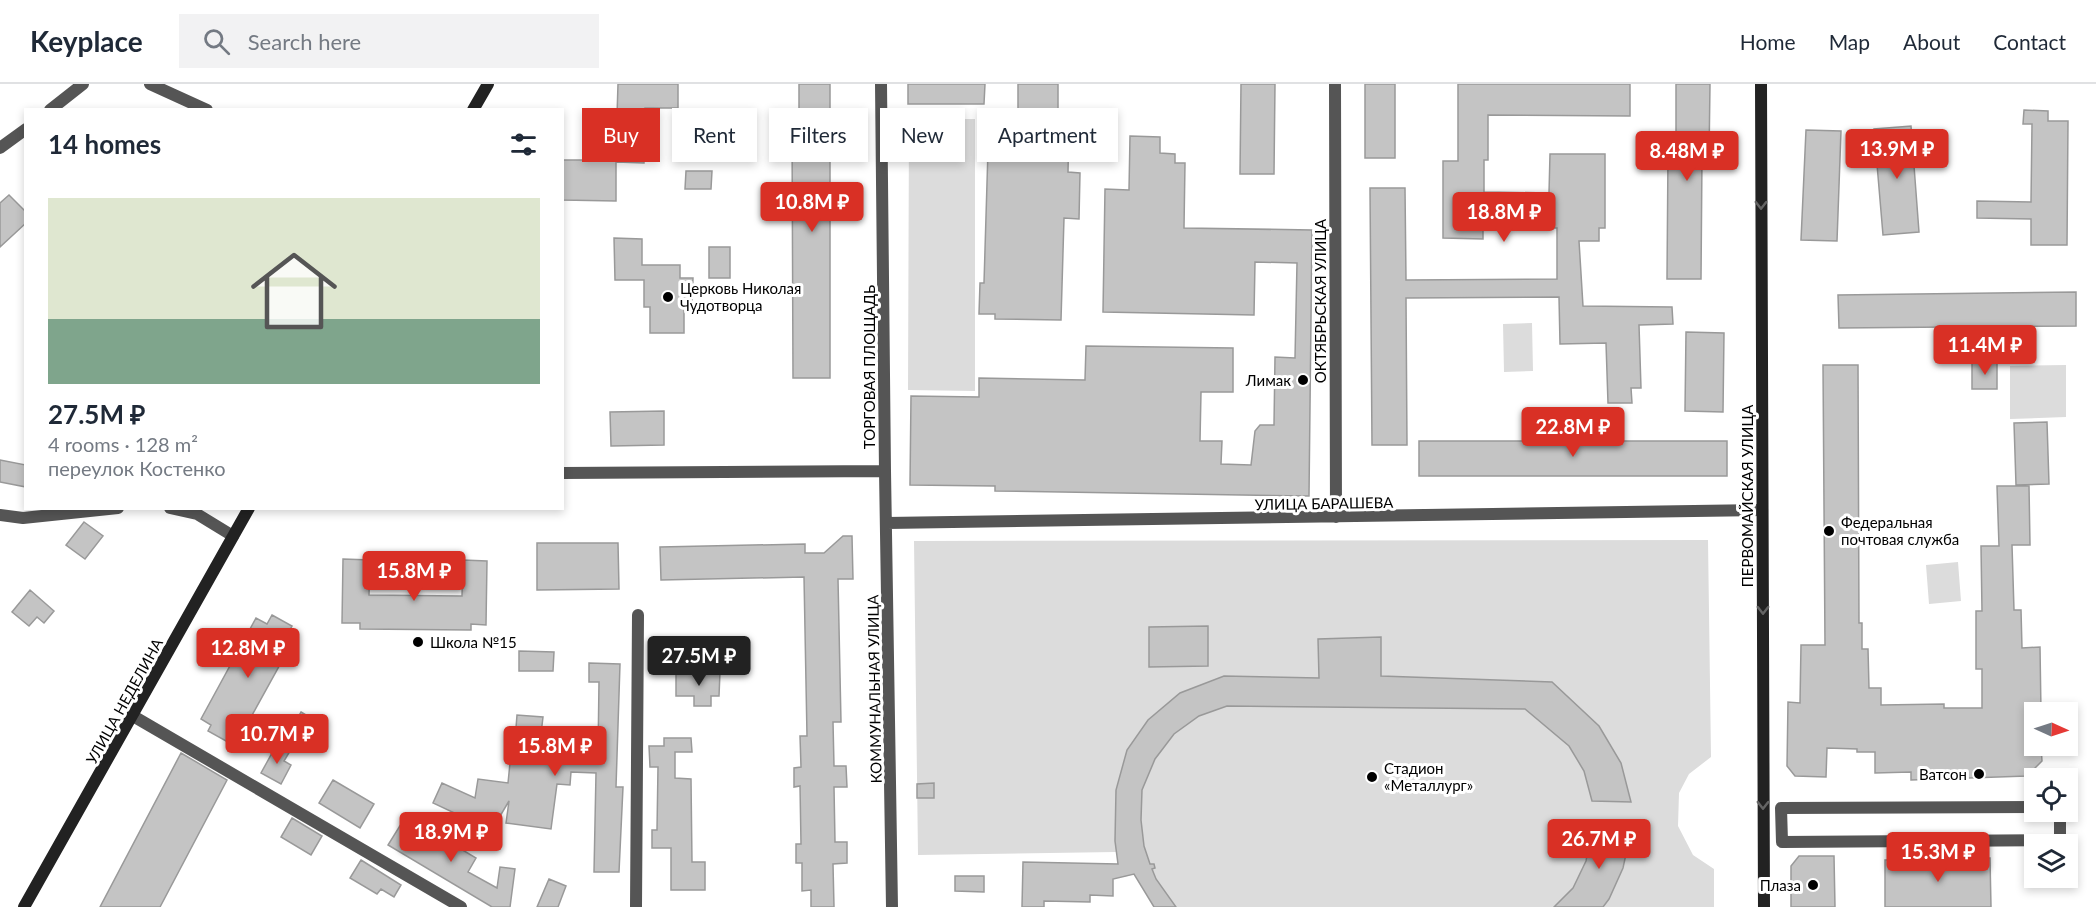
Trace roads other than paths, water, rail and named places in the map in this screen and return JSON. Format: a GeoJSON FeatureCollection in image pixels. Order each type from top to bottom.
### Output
{"type":"FeatureCollection","features":[{"type":"Feature","properties":{"kind":"main road"},"geometry":{"type":"LineString","coordinates":[[474,108],[489,84]]}},
{"type":"Feature","properties":{"kind":"main road","name":"ПЕРВОМАЙСКАЯ УЛИЦА"},"geometry":{"type":"LineString","coordinates":[[1761,84],[1764,907]]}},
{"type":"Feature","properties":{"kind":"main road","name":"УЛИЦА НЕДЕЛИНА"},"geometry":{"type":"LineString","coordinates":[[24,907],[248,510]]}},
{"type":"Feature","properties":{"kind":"street"},"geometry":{"type":"LineString","coordinates":[[53,108],[83,84]]}},
{"type":"Feature","properties":{"kind":"street"},"geometry":{"type":"LineString","coordinates":[[150,84],[203,108]]}},
{"type":"Feature","properties":{"kind":"street","name":"ТОРГОВАЯ ПЛОЩАДЬ"},"geometry":{"type":"LineString","coordinates":[[564,473],[885,471],[881,84]]}},
{"type":"Feature","properties":{"kind":"street","name":"ОКТЯБРЬСКАЯ УЛИЦА"},"geometry":{"type":"LineString","coordinates":[[1335,84],[1336,517]]}},
{"type":"Feature","properties":{"kind":"street"},"geometry":{"type":"LineString","coordinates":[[0,148],[24,130]]}},
{"type":"Feature","properties":{"kind":"street","name":"КОММУНАЛЬНАЯ УЛИЦА"},"geometry":{"type":"LineString","coordinates":[[885,471],[892,907]]}},
{"type":"Feature","properties":{"kind":"street"},"geometry":{"type":"LineString","coordinates":[[0,515],[23,518],[99,510]]}},
{"type":"Feature","properties":{"kind":"street"},"geometry":{"type":"LineString","coordinates":[[179,510],[197,514],[233,536]]}},
{"type":"Feature","properties":{"kind":"street","name":"УЛИЦА БАРАШЕВА"},"geometry":{"type":"LineString","coordinates":[[887,523],[1762,510]]}},
{"type":"Feature","properties":{"kind":"street"},"geometry":{"type":"LineString","coordinates":[[636,907],[638,615]]}},
{"type":"Feature","properties":{"kind":"street"},"geometry":{"type":"LineString","coordinates":[[133,716],[461,907]]}},
{"type":"Feature","properties":{"kind":"street"},"geometry":{"type":"LineString","coordinates":[[2024,807],[1781,808],[1782,842],[2060,840],[2060,822]]}},
{"type":"Feature","properties":{"kind":"place","name":"Церковь Николая Чудотворца"},"geometry":{"type":"Point","coordinates":[668,297]}},
{"type":"Feature","properties":{"kind":"place","name":"Лимак"},"geometry":{"type":"Point","coordinates":[1303,380]}},
{"type":"Feature","properties":{"kind":"place","name":"Федеральная почтовая служба"},"geometry":{"type":"Point","coordinates":[1829,531]}},
{"type":"Feature","properties":{"kind":"place","name":"Школа №15"},"geometry":{"type":"Point","coordinates":[418,642]}},
{"type":"Feature","properties":{"kind":"place","name":"Ватсон"},"geometry":{"type":"Point","coordinates":[1979,774]}},
{"type":"Feature","properties":{"kind":"place","name":"Стадион «Металлург»"},"geometry":{"type":"Point","coordinates":[1372,777]}},
{"type":"Feature","properties":{"kind":"place","name":"Плаза"},"geometry":{"type":"Point","coordinates":[1813,885]}}]}
